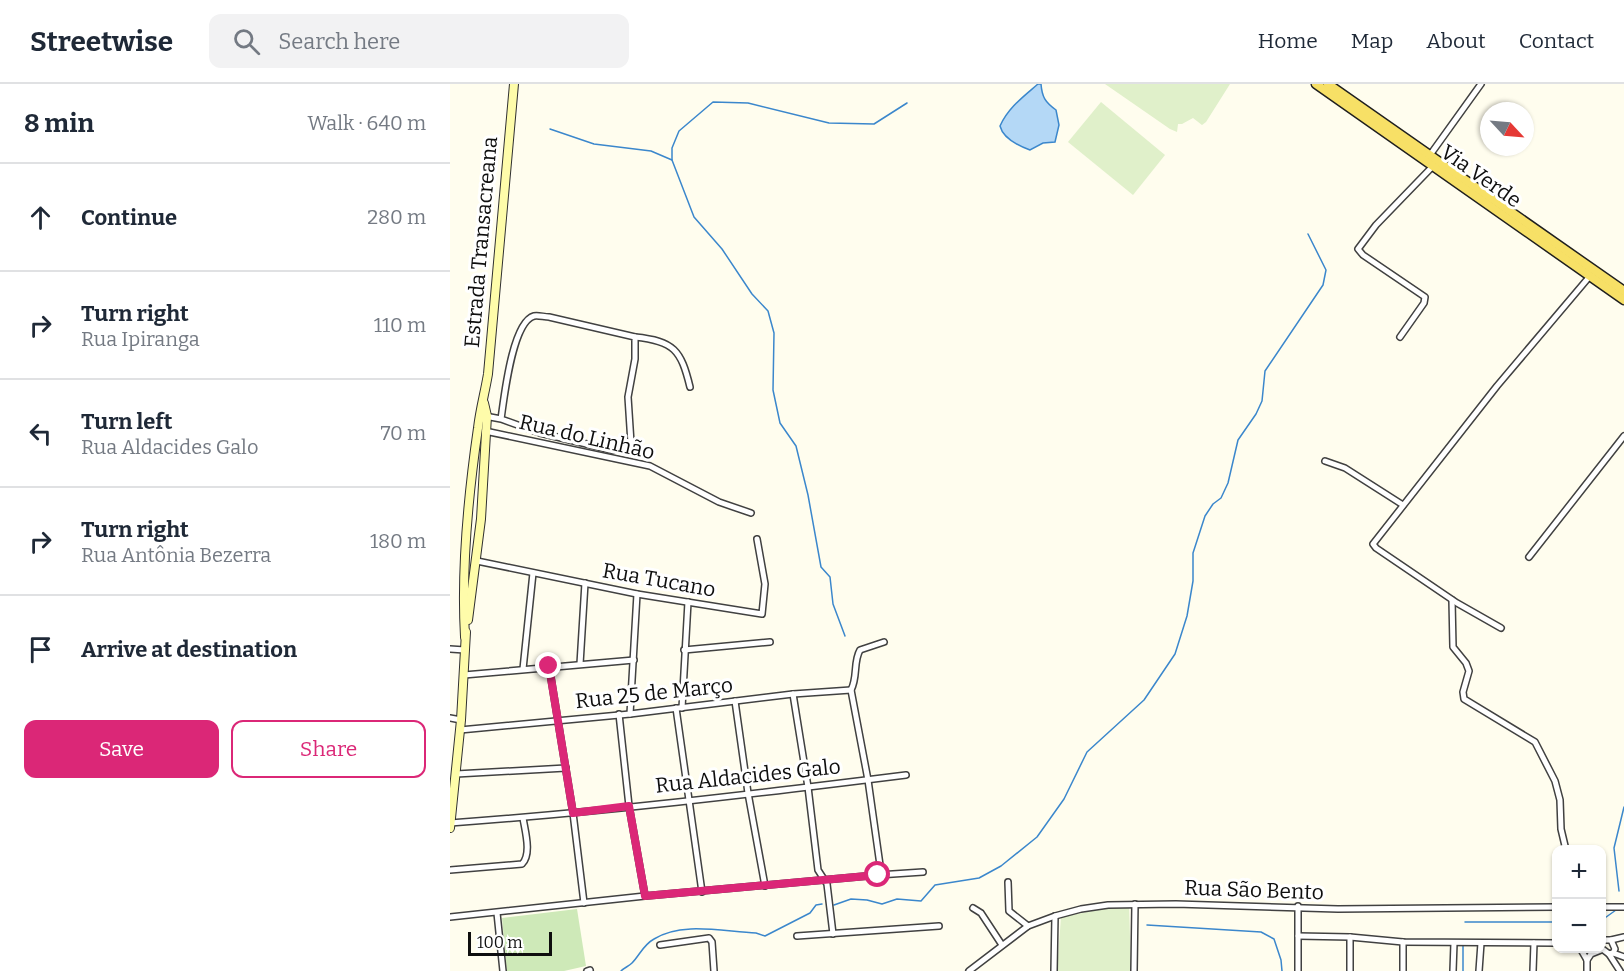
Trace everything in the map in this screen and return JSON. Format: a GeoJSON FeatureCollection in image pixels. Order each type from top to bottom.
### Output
{"type":"FeatureCollection","features":[{"type":"Feature","properties":{"kind":"main road","name":"Via Verde"},"geometry":{"type":"LineString","coordinates":[[1316,84],[1624,300]]}},
{"type":"Feature","properties":{"kind":"main road","name":"Via Verde"},"geometry":{"type":"LineString","coordinates":[[1328,84],[1624,291]]}},
{"type":"Feature","properties":{"kind":"street","name":"Estrada Transacreana"},"geometry":{"type":"LineString","coordinates":[[465,637],[481,519],[483,416],[514,84]]}},
{"type":"Feature","properties":{"kind":"street"},"geometry":{"type":"LineString","coordinates":[[1430,155],[1481,84]]}},
{"type":"Feature","properties":{"kind":"street"},"geometry":{"type":"LineString","coordinates":[[1400,337],[1426,299],[1424,295],[1363,255],[1358,249],[1433,165]]}},
{"type":"Feature","properties":{"kind":"street"},"geometry":{"type":"LineString","coordinates":[[1502,628],[1452,600],[1373,544],[1497,386],[1590,276]]}},
{"type":"Feature","properties":{"kind":"street"},"geometry":{"type":"LineString","coordinates":[[501,419],[516,338],[520,328],[534,316],[549,317],[659,341],[673,348],[682,360],[690,387]]}},
{"type":"Feature","properties":{"kind":"street"},"geometry":{"type":"LineString","coordinates":[[483,416],[501,419],[540,433],[618,451],[627,449],[631,443],[628,407],[635,359],[635,337]]}},
{"type":"Feature","properties":{"kind":"street","name":"Estrada Transacreana"},"geometry":{"type":"LineString","coordinates":[[450,828],[456,774],[454,750],[460,729],[465,675],[466,528],[482,431]]}},
{"type":"Feature","properties":{"kind":"street","name":"Rua do Linhão"},"geometry":{"type":"LineString","coordinates":[[482,431],[650,466],[719,502],[751,513]]}},
{"type":"Feature","properties":{"kind":"street"},"geometry":{"type":"LineString","coordinates":[[1529,557],[1624,436]]}},
{"type":"Feature","properties":{"kind":"street"},"geometry":{"type":"LineString","coordinates":[[1325,461],[1345,468],[1403,505]]}},
{"type":"Feature","properties":{"kind":"street"},"geometry":{"type":"LineString","coordinates":[[467,518],[481,519]]}},
{"type":"Feature","properties":{"kind":"street"},"geometry":{"type":"LineString","coordinates":[[466,528],[480,529]]}},
{"type":"Feature","properties":{"kind":"street","name":"Rua Tucano"},"geometry":{"type":"LineString","coordinates":[[477,561],[637,594],[762,614],[765,582],[757,539]]}},
{"type":"Feature","properties":{"kind":"street"},"geometry":{"type":"LineString","coordinates":[[524,669],[532,573]]}},
{"type":"Feature","properties":{"kind":"street"},"geometry":{"type":"LineString","coordinates":[[579,664],[585,583]]}},
{"type":"Feature","properties":{"kind":"street"},"geometry":{"type":"LineString","coordinates":[[630,714],[637,594]]}},
{"type":"Feature","properties":{"kind":"street"},"geometry":{"type":"LineString","coordinates":[[1452,600],[1453,647],[1466,663],[1469,672],[1464,699],[1535,742],[1555,781],[1560,800],[1561,829],[1565,845]]}},
{"type":"Feature","properties":{"kind":"street"},"geometry":{"type":"LineString","coordinates":[[688,602],[679,708],[702,892]]}},
{"type":"Feature","properties":{"kind":"street"},"geometry":{"type":"LineString","coordinates":[[684,650],[770,642]]}},
{"type":"Feature","properties":{"kind":"street"},"geometry":{"type":"LineString","coordinates":[[876,875],[879,874],[880,866],[868,780],[851,690],[855,681],[860,650],[884,642]]}},
{"type":"Feature","properties":{"kind":"street"},"geometry":{"type":"LineString","coordinates":[[450,649],[465,650]]}},
{"type":"Feature","properties":{"kind":"street"},"geometry":{"type":"LineString","coordinates":[[465,675],[634,660]]}},
{"type":"Feature","properties":{"kind":"street"},"geometry":{"type":"LineString","coordinates":[[549,666],[573,813],[584,903]]}},
{"type":"Feature","properties":{"kind":"street","name":"Rua 25 de Março"},"geometry":{"type":"LineString","coordinates":[[460,729],[630,714],[793,694],[851,690]]}},
{"type":"Feature","properties":{"kind":"street"},"geometry":{"type":"LineString","coordinates":[[793,694],[818,870],[826,884],[833,934]]}},
{"type":"Feature","properties":{"kind":"street"},"geometry":{"type":"LineString","coordinates":[[735,701],[748,793],[765,886]]}},
{"type":"Feature","properties":{"kind":"street"},"geometry":{"type":"LineString","coordinates":[[619,714],[629,806],[645,896]]}},
{"type":"Feature","properties":{"kind":"street"},"geometry":{"type":"LineString","coordinates":[[450,717],[461,720]]}},
{"type":"Feature","properties":{"kind":"street"},"geometry":{"type":"LineString","coordinates":[[456,774],[566,768]]}},
{"type":"Feature","properties":{"kind":"street","name":"Rua Aldacides Galo"},"geometry":{"type":"LineString","coordinates":[[450,823],[690,801],[906,775]]}},
{"type":"Feature","properties":{"kind":"street"},"geometry":{"type":"LineString","coordinates":[[450,870],[522,864],[527,859],[523,818]]}},
{"type":"Feature","properties":{"kind":"street"},"geometry":{"type":"LineString","coordinates":[[450,917],[822,879],[923,872]]}},
{"type":"Feature","properties":{"kind":"street"},"geometry":{"type":"LineString","coordinates":[[1008,882],[1009,912],[1028,926]]}},
{"type":"Feature","properties":{"kind":"street"},"geometry":{"type":"LineString","coordinates":[[1134,971],[1135,904]]}},
{"type":"Feature","properties":{"kind":"street","name":"Rua São Bento"},"geometry":{"type":"LineString","coordinates":[[969,971],[1028,926],[1081,909],[1135,904],[1298,906],[1338,909],[1552,907]]}},
{"type":"Feature","properties":{"kind":"street"},"geometry":{"type":"LineString","coordinates":[[1298,906],[1298,971]]}},
{"type":"Feature","properties":{"kind":"street"},"geometry":{"type":"LineString","coordinates":[[1606,908],[1624,907]]}},
{"type":"Feature","properties":{"kind":"street"},"geometry":{"type":"LineString","coordinates":[[973,908],[981,914],[1002,945]]}},
{"type":"Feature","properties":{"kind":"street"},"geometry":{"type":"LineString","coordinates":[[497,913],[503,971]]}},
{"type":"Feature","properties":{"kind":"street"},"geometry":{"type":"LineString","coordinates":[[1054,971],[1055,916]]}},
{"type":"Feature","properties":{"kind":"street"},"geometry":{"type":"LineString","coordinates":[[797,936],[939,927]]}},
{"type":"Feature","properties":{"kind":"street"},"geometry":{"type":"LineString","coordinates":[[1298,936],[1350,937],[1402,942],[1552,943]]}},
{"type":"Feature","properties":{"kind":"street"},"geometry":{"type":"LineString","coordinates":[[1350,937],[1350,971]]}},
{"type":"Feature","properties":{"kind":"street"},"geometry":{"type":"LineString","coordinates":[[660,945],[711,939],[714,971]]}},
{"type":"Feature","properties":{"kind":"street"},"geometry":{"type":"LineString","coordinates":[[1606,939],[1624,939]]}},
{"type":"Feature","properties":{"kind":"street"},"geometry":{"type":"LineString","coordinates":[[1613,952],[1624,939]]}},
{"type":"Feature","properties":{"kind":"street"},"geometry":{"type":"LineString","coordinates":[[1611,940],[1620,971]]}},
{"type":"Feature","properties":{"kind":"street"},"geometry":{"type":"LineString","coordinates":[[1402,942],[1402,971]]}},
{"type":"Feature","properties":{"kind":"street"},"geometry":{"type":"LineString","coordinates":[[1453,971],[1454,943]]}},
{"type":"Feature","properties":{"kind":"street"},"geometry":{"type":"LineString","coordinates":[[1479,971],[1481,943]]}},
{"type":"Feature","properties":{"kind":"street"},"geometry":{"type":"LineString","coordinates":[[1533,971],[1534,944]]}},
{"type":"Feature","properties":{"kind":"street"},"geometry":{"type":"LineString","coordinates":[[1606,950],[1624,957]]}},
{"type":"Feature","properties":{"kind":"street"},"geometry":{"type":"LineString","coordinates":[[1583,953],[1587,960],[1587,971]]}},
{"type":"Feature","properties":{"kind":"street"},"geometry":{"type":"LineString","coordinates":[[1587,960],[1593,953]]}},
{"type":"Feature","properties":{"kind":"green space"},"geometry":{"type":"Polygon","coordinates":[[[1105,84],[1230,84],[1206,122],[1202,125],[1193,118],[1178,124],[1177,132],[1105,84]]]}},
{"type":"Feature","properties":{"kind":"green space"},"geometry":{"type":"Polygon","coordinates":[[[1101,102],[1165,155],[1133,195],[1068,142],[1101,102]]]}},
{"type":"Feature","properties":{"kind":"green space"},"geometry":{"type":"Polygon","coordinates":[[[1129,904],[1131,971],[1057,971],[1061,917],[1129,904]]]}},
{"type":"Feature","properties":{"kind":"green space"},"geometry":{"type":"Polygon","coordinates":[[[577,909],[586,966],[564,971],[507,971],[502,918],[577,909]]]}},
{"type":"Feature","properties":{"kind":"water"},"geometry":{"type":"Polygon","coordinates":[[[1041,84],[1043,96],[1047,102],[1056,110],[1059,125],[1055,142],[1043,143],[1030,150],[1008,138],[1000,126],[1021,98],[1041,84]]]}},
{"type":"Feature","properties":{"kind":"waterway"},"geometry":{"type":"LineString","coordinates":[[845,636],[833,604],[830,577],[821,567],[808,495],[796,446],[780,423],[773,390],[774,333],[768,311],[752,294],[722,249],[694,217],[672,160],[672,148],[679,131],[713,102],[748,103],[829,123],[874,124],[907,103]]}},
{"type":"Feature","properties":{"kind":"waterway"},"geometry":{"type":"LineString","coordinates":[[550,129],[594,144],[651,151],[672,160]]}},
{"type":"Feature","properties":{"kind":"waterway"},"geometry":{"type":"LineString","coordinates":[[834,905],[851,899],[882,904],[897,899],[921,901],[935,885],[979,878],[1001,866],[1037,837],[1064,799],[1087,752],[1144,700],[1175,654],[1187,616],[1193,581],[1193,553],[1205,516],[1213,504],[1221,498],[1228,483],[1238,440],[1262,401],[1265,371],[1323,285],[1326,270],[1308,234]]}},
{"type":"Feature","properties":{"kind":"waterway"},"geometry":{"type":"LineString","coordinates":[[1619,891],[1614,848],[1624,807]]}},
{"type":"Feature","properties":{"kind":"waterway"},"geometry":{"type":"LineString","coordinates":[[621,971],[632,963],[650,941],[665,934],[677,930],[704,929],[756,933],[765,936],[810,913],[816,905],[822,904]]}},
{"type":"Feature","properties":{"kind":"waterway"},"geometry":{"type":"LineString","coordinates":[[1606,917],[1616,910]]}},
{"type":"Feature","properties":{"kind":"waterway"},"geometry":{"type":"LineString","coordinates":[[1465,922],[1552,922]]}},
{"type":"Feature","properties":{"kind":"waterway"},"geometry":{"type":"LineString","coordinates":[[1147,925],[1261,932],[1274,939],[1282,971]]}},
{"type":"Feature","properties":{"kind":"waterway"},"geometry":{"type":"LineString","coordinates":[[1463,946],[1463,971]]}},
{"type":"Feature","properties":{"kind":"route"},"geometry":{"type":"LineString","coordinates":[[549,666],[573,813],[629,806],[645,896],[878,875]]}}]}
